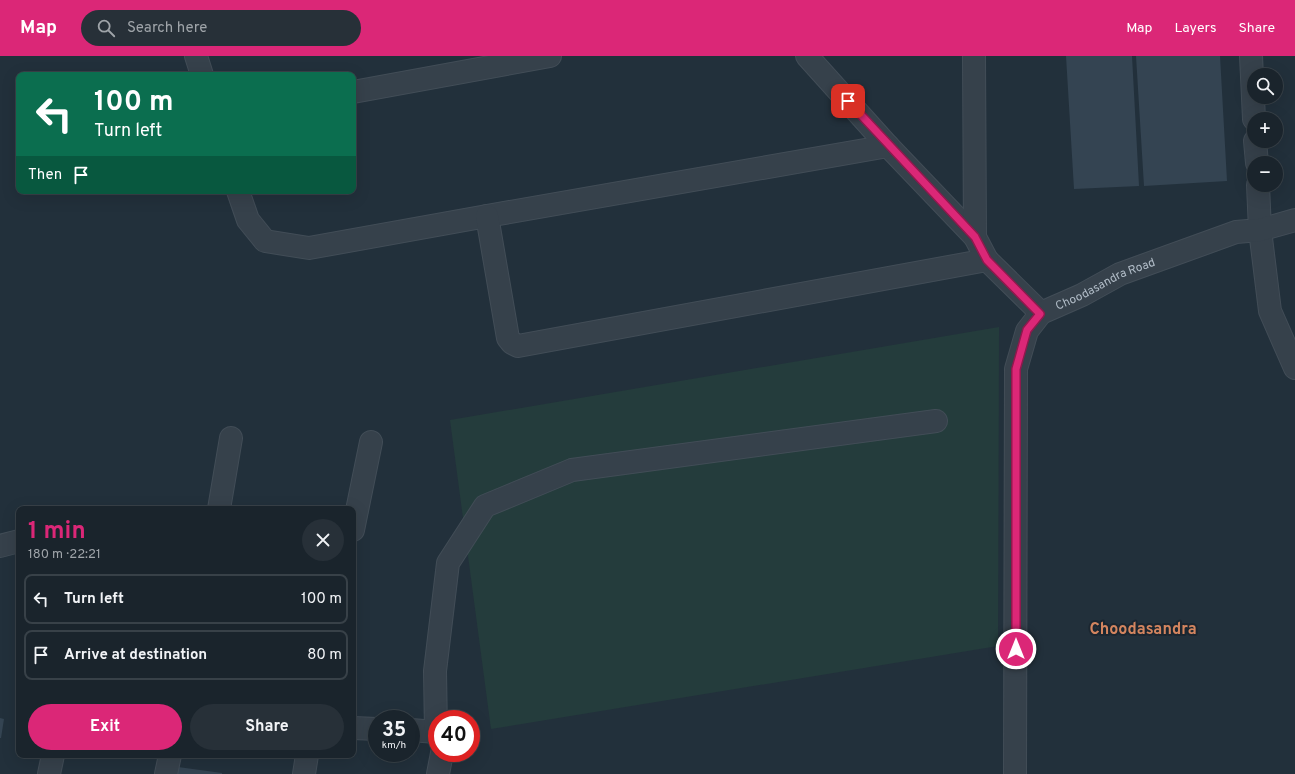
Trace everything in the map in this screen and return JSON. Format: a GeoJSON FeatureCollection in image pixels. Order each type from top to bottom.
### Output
{"type":"FeatureCollection","features":[{"type":"Feature","properties":{"kind":"street"},"geometry":{"type":"LineString","coordinates":[[196,56],[201,72]]}},
{"type":"Feature","properties":{"kind":"street"},"geometry":{"type":"LineString","coordinates":[[356,91],[550,56]]}},
{"type":"Feature","properties":{"kind":"street"},"geometry":{"type":"LineString","coordinates":[[807,56],[888,146],[975,237],[987,260],[1040,314]]}},
{"type":"Feature","properties":{"kind":"street"},"geometry":{"type":"LineString","coordinates":[[974,56],[975,237]]}},
{"type":"Feature","properties":{"kind":"street"},"geometry":{"type":"LineString","coordinates":[[1251,56],[1254,112]]}},
{"type":"Feature","properties":{"kind":"street"},"geometry":{"type":"LineString","coordinates":[[239,194],[248,220],[265,241],[309,248],[888,146]]}},
{"type":"Feature","properties":{"kind":"street"},"geometry":{"type":"LineString","coordinates":[[1258,192],[1260,230],[1270,311],[1295,368]]}},
{"type":"Feature","properties":{"kind":"street"},"geometry":{"type":"LineString","coordinates":[[487,216],[508,338],[512,343],[518,346],[987,260]]}},
{"type":"Feature","properties":{"kind":"street","name":"Choodasandra Road"},"geometry":{"type":"LineString","coordinates":[[1015,774],[1016,369],[1027,330],[1040,314],[1082,295],[1120,274],[1236,232],[1260,230],[1295,220]]}},
{"type":"Feature","properties":{"kind":"street"},"geometry":{"type":"LineString","coordinates":[[436,710],[435,671],[448,563],[485,506],[572,470],[936,420]]}},
{"type":"Feature","properties":{"kind":"street"},"geometry":{"type":"LineString","coordinates":[[220,506],[231,438]]}},
{"type":"Feature","properties":{"kind":"street"},"geometry":{"type":"LineString","coordinates":[[356,515],[371,442]]}},
{"type":"Feature","properties":{"kind":"street"},"geometry":{"type":"LineString","coordinates":[[0,546],[16,542]]}},
{"type":"Feature","properties":{"kind":"street"},"geometry":{"type":"LineString","coordinates":[[356,728],[368,729]]}},
{"type":"Feature","properties":{"kind":"street"},"geometry":{"type":"LineString","coordinates":[[49,774],[52,758]]}},
{"type":"Feature","properties":{"kind":"street"},"geometry":{"type":"LineString","coordinates":[[166,774],[169,758]]}},
{"type":"Feature","properties":{"kind":"street"},"geometry":{"type":"LineString","coordinates":[[304,774],[307,758]]}},
{"type":"Feature","properties":{"kind":"street"},"geometry":{"type":"LineString","coordinates":[[438,774],[440,762]]}},
{"type":"Feature","properties":{"kind":"green space"},"geometry":{"type":"Polygon","coordinates":[[[999,327],[998,646],[491,729],[450,420],[999,327]]]}},
{"type":"Feature","properties":{"kind":"building"},"geometry":{"type":"Polygon","coordinates":[[[1066,56],[1132,56],[1139,186],[1074,189],[1066,56]]]}},
{"type":"Feature","properties":{"kind":"building"},"geometry":{"type":"Polygon","coordinates":[[[1136,56],[1220,56],[1227,181],[1144,186],[1136,56]]]}},
{"type":"Feature","properties":{"kind":"building"},"geometry":{"type":"Polygon","coordinates":[[[0,718],[4,719],[1,738],[0,738],[0,718]]]}},
{"type":"Feature","properties":{"kind":"building"},"geometry":{"type":"Polygon","coordinates":[[[178,767],[222,773],[222,774],[177,774],[178,767]]]}},
{"type":"Feature","properties":{"kind":"district","name":"Choodasandra"},"geometry":{"type":"Point","coordinates":[1143,628]}},
{"type":"Feature","properties":{"kind":"route"},"geometry":{"type":"LineString","coordinates":[[848,101],[888,146],[975,237],[987,260],[1040,314],[1027,330],[1016,369],[1016,649]]}}]}
